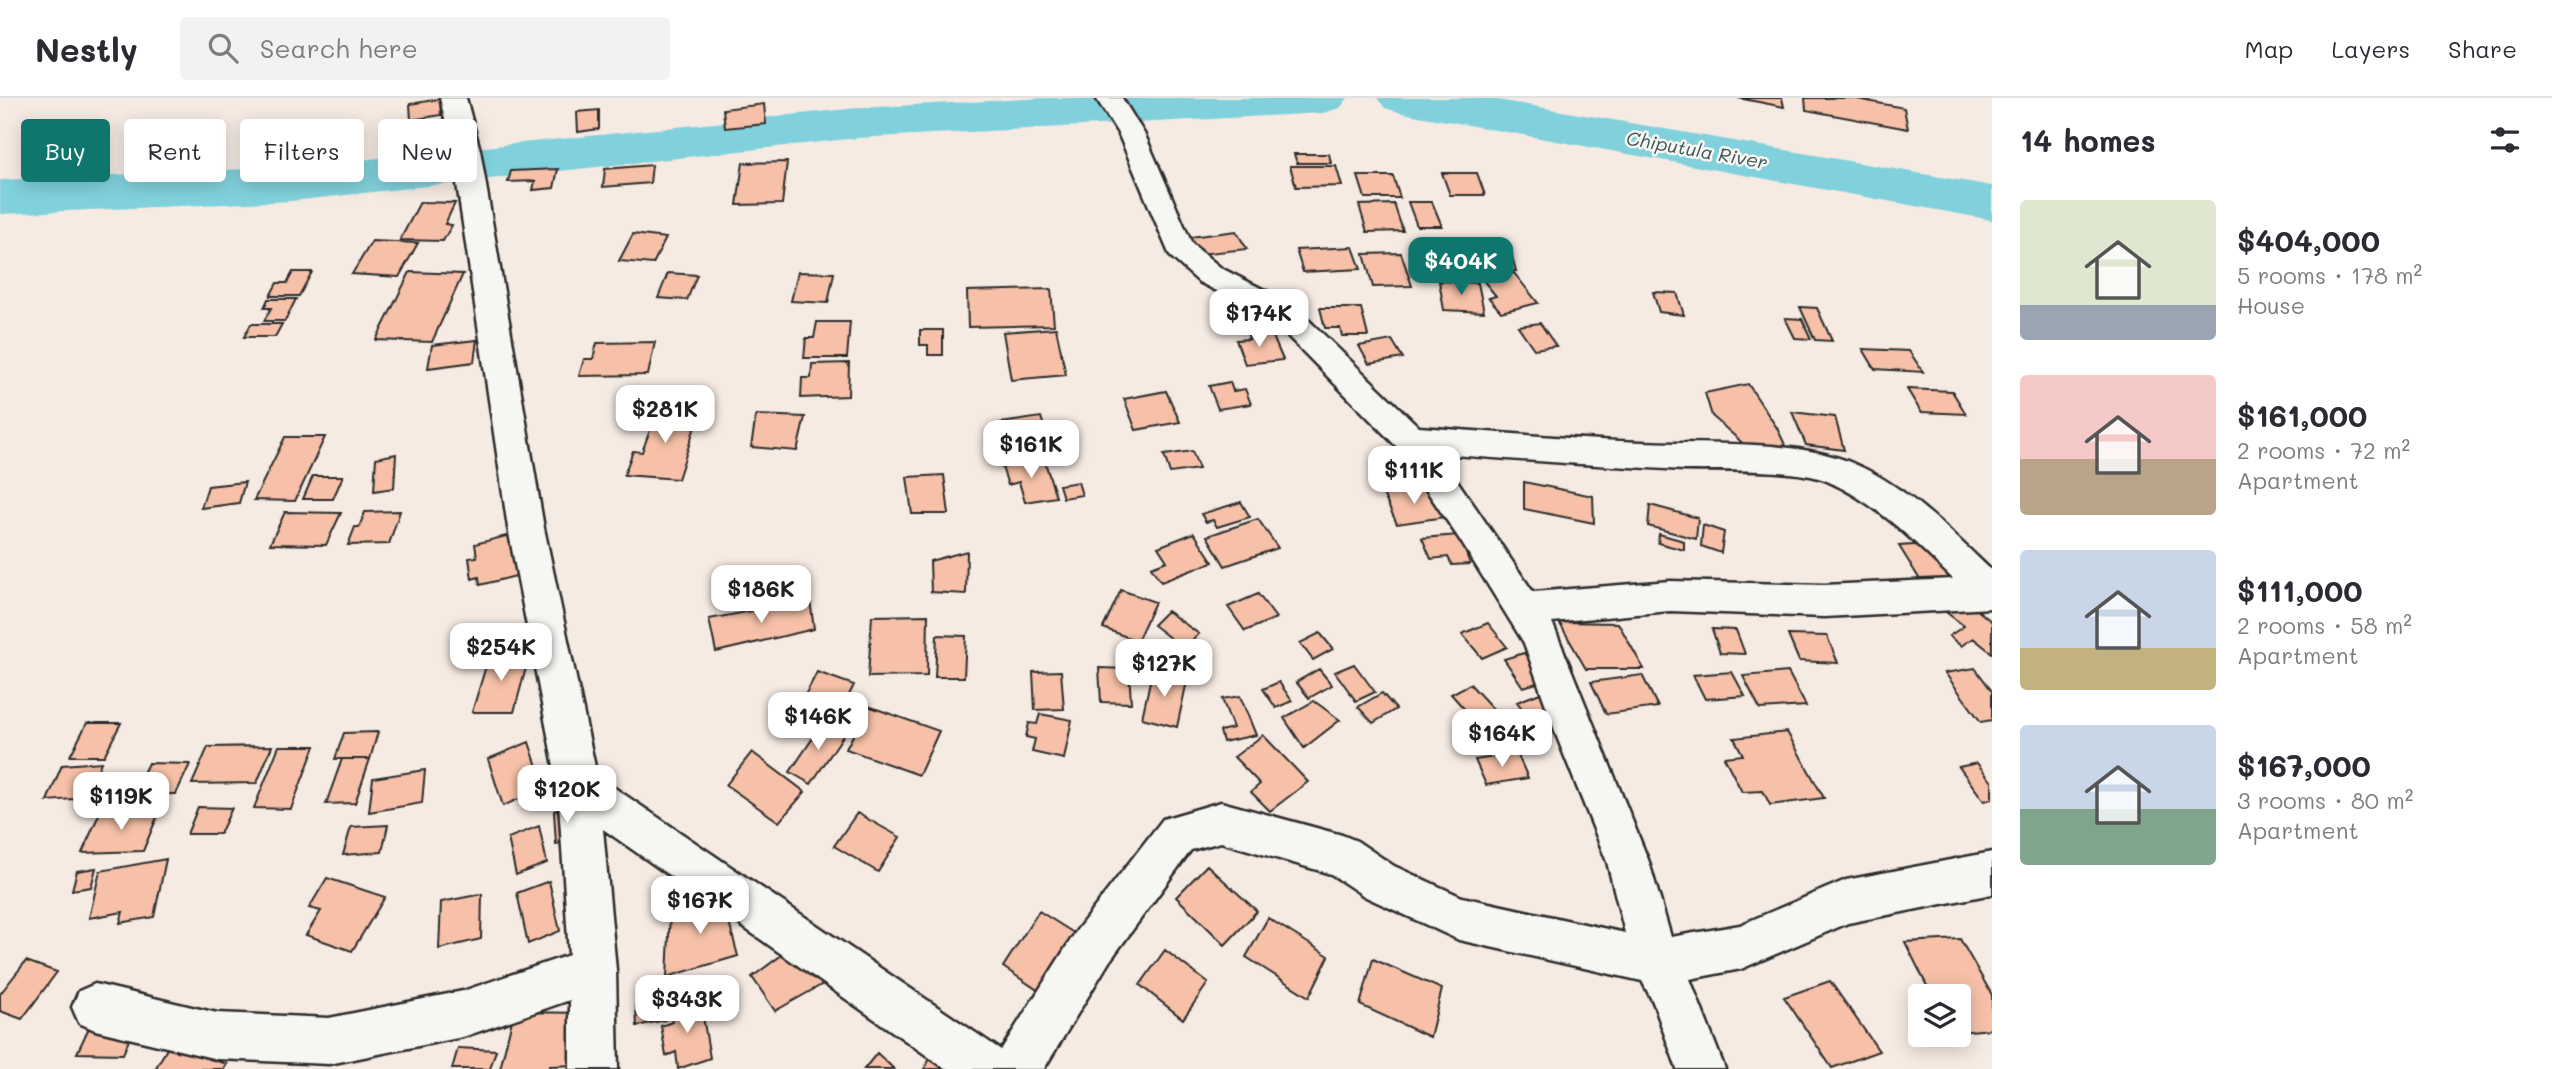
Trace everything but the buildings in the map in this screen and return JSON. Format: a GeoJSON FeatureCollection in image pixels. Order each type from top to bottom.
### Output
{"type":"FeatureCollection","features":[{"type":"Feature","properties":{"kind":"street"},"geometry":{"type":"LineString","coordinates":[[453,98],[466,150],[526,528],[579,787],[593,970],[594,1069]]}},
{"type":"Feature","properties":{"kind":"street"},"geometry":{"type":"LineString","coordinates":[[1111,101],[1132,135],[1180,249],[1210,275],[1281,311],[1410,439],[1474,530],[1541,637],[1577,737],[1628,862],[1656,962],[1672,991],[1701,1069]]}},
{"type":"Feature","properties":{"kind":"street"},"geometry":{"type":"LineString","coordinates":[[1410,439],[1638,455],[1812,462],[1839,470],[1897,503],[1990,592]]}},
{"type":"Feature","properties":{"kind":"street"},"geometry":{"type":"LineString","coordinates":[[1522,609],[1670,596],[1824,601],[1990,592]]}},
{"type":"Feature","properties":{"kind":"street"},"geometry":{"type":"LineString","coordinates":[[579,787],[987,1069]]}},
{"type":"Feature","properties":{"kind":"street"},"geometry":{"type":"LineString","coordinates":[[1017,1069],[1093,946],[1178,833],[1221,822],[1342,856],[1379,881],[1459,918],[1656,962],[1741,947],[1846,902],[1992,873]]}},
{"type":"Feature","properties":{"kind":"street"},"geometry":{"type":"LineString","coordinates":[[95,1007],[217,1036],[329,1041],[463,1014],[593,970]]}},
{"type":"Feature","properties":{"kind":"waterway","name":"Chiputula River"},"geometry":{"type":"LineString","coordinates":[[0,197],[292,184],[857,123],[1323,98]]}},
{"type":"Feature","properties":{"kind":"waterway","name":"Chiputula River"},"geometry":{"type":"LineString","coordinates":[[1402,98],[1992,203]]}}]}
